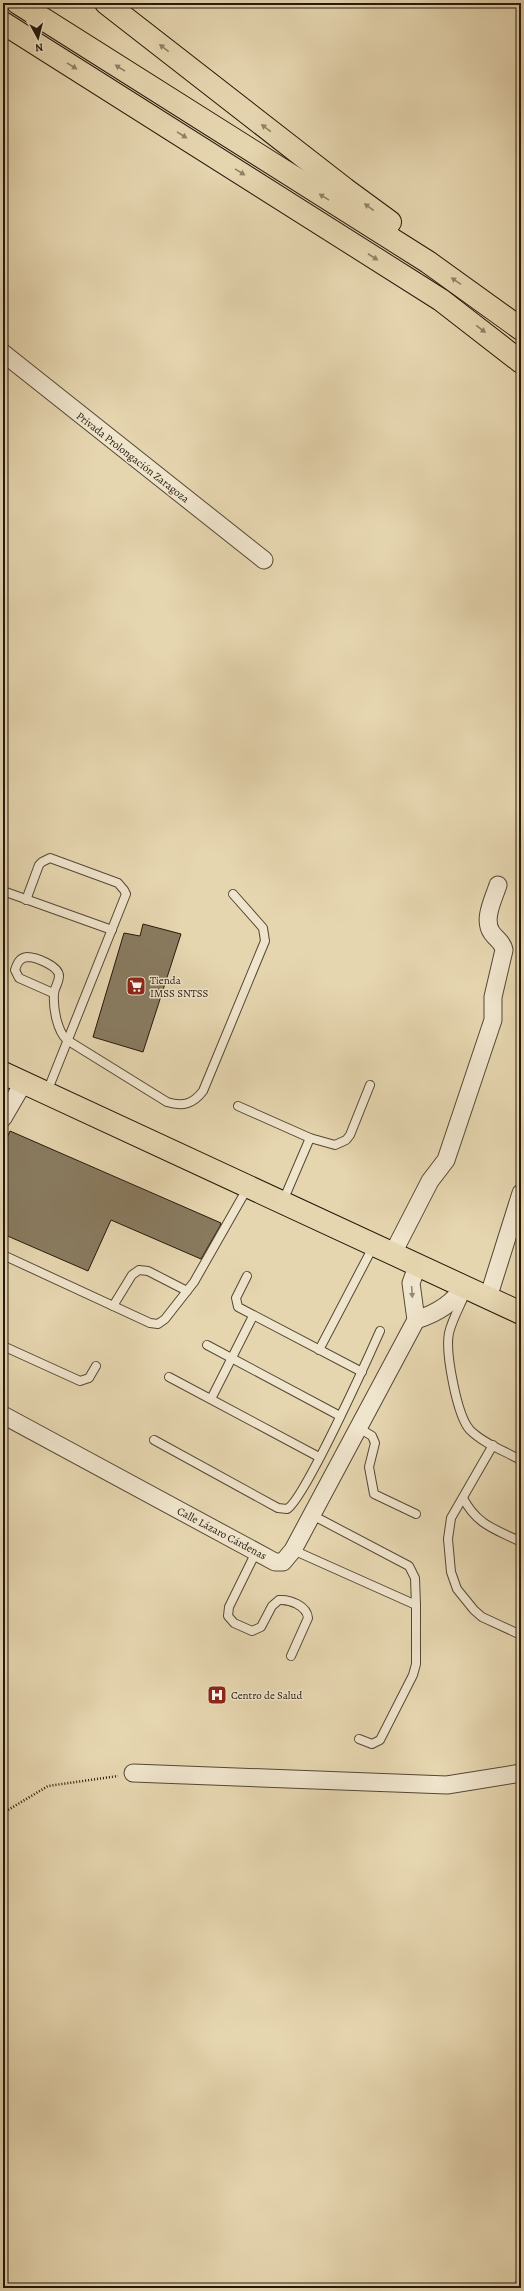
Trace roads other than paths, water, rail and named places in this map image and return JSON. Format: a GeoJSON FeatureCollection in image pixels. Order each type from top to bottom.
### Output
{"type":"FeatureCollection","features":[{"type":"Feature","properties":{"kind":"main road"},"geometry":{"type":"LineString","coordinates":[[18,3],[428,262],[521,329]]}},
{"type":"Feature","properties":{"kind":"main road"},"geometry":{"type":"LineString","coordinates":[[106,3],[345,190],[389,222],[411,242],[428,262]]}},
{"type":"Feature","properties":{"kind":"main road"},"geometry":{"type":"LineString","coordinates":[[3,23],[441,300],[521,362]]}},
{"type":"Feature","properties":{"kind":"main road"},"geometry":{"type":"LineString","coordinates":[[3,1072],[521,1313]]}},
{"type":"Feature","properties":{"kind":"street","name":"Privada Prolongación Zaragoza"},"geometry":{"type":"LineString","coordinates":[[3,353],[264,560]]}},
{"type":"Feature","properties":{"kind":"street"},"geometry":{"type":"LineString","coordinates":[[384,1248],[446,1160],[493,1020],[493,997],[504,950],[502,944],[488,926],[488,916],[498,885]]}},
{"type":"Feature","properties":{"kind":"street"},"geometry":{"type":"LineString","coordinates":[[3,1118],[24,1082]]}},
{"type":"Feature","properties":{"kind":"street"},"geometry":{"type":"LineString","coordinates":[[488,1298],[521,1193]]}},
{"type":"Feature","properties":{"kind":"street"},"geometry":{"type":"LineString","coordinates":[[418,1264],[412,1276],[411,1290],[416,1320],[431,1314],[455,1299],[466,1287]]}},
{"type":"Feature","properties":{"kind":"street","name":"Calle Lázaro Cárdenas"},"geometry":{"type":"LineString","coordinates":[[3,1415],[256,1552],[279,1562],[286,1560],[293,1550],[416,1320]]}},
{"type":"Feature","properties":{"kind":"street"},"geometry":{"type":"LineString","coordinates":[[133,1774],[447,1785],[521,1773]]}},
{"type":"Feature","properties":{"kind":"lane"},"geometry":{"type":"LineString","coordinates":[[26,900],[42,862],[50,858],[122,886],[125,899],[47,1092]]}},
{"type":"Feature","properties":{"kind":"lane"},"geometry":{"type":"LineString","coordinates":[[3,891],[112,930]]}},
{"type":"Feature","properties":{"kind":"lane"},"geometry":{"type":"LineString","coordinates":[[53,993],[18,978],[15,970],[19,960],[23,958],[32,958],[55,968],[59,977],[53,993],[59,1028],[67,1040],[168,1102],[177,1105],[188,1104],[197,1099],[203,1091],[265,941],[265,934],[259,922],[233,894]]}},
{"type":"Feature","properties":{"kind":"lane"},"geometry":{"type":"LineString","coordinates":[[238,1106],[310,1138],[335,1145],[346,1140],[370,1085]]}},
{"type":"Feature","properties":{"kind":"lane"},"geometry":{"type":"LineString","coordinates":[[282,1201],[310,1138]]}},
{"type":"Feature","properties":{"kind":"lane"},"geometry":{"type":"LineString","coordinates":[[3,1255],[150,1323],[158,1324],[165,1319],[187,1291],[210,1256],[249,1187]]}},
{"type":"Feature","properties":{"kind":"lane"},"geometry":{"type":"LineString","coordinates":[[319,1350],[384,1248]]}},
{"type":"Feature","properties":{"kind":"lane"},"geometry":{"type":"LineString","coordinates":[[113,1306],[132,1275],[139,1270],[148,1271],[187,1291]]}},
{"type":"Feature","properties":{"kind":"lane"},"geometry":{"type":"LineString","coordinates":[[247,1276],[237,1294],[236,1303],[242,1310],[362,1372]]}},
{"type":"Feature","properties":{"kind":"lane"},"geometry":{"type":"LineString","coordinates":[[466,1287],[452,1323],[448,1344],[461,1416],[470,1429],[493,1445],[518,1458]]}},
{"type":"Feature","properties":{"kind":"lane"},"geometry":{"type":"LineString","coordinates":[[211,1399],[254,1316]]}},
{"type":"Feature","properties":{"kind":"lane"},"geometry":{"type":"LineString","coordinates":[[154,1440],[282,1509],[287,1509],[294,1503],[340,1416],[380,1332]]}},
{"type":"Feature","properties":{"kind":"lane"},"geometry":{"type":"LineString","coordinates":[[207,1345],[340,1416]]}},
{"type":"Feature","properties":{"kind":"lane"},"geometry":{"type":"LineString","coordinates":[[3,1346],[80,1381],[89,1378],[96,1366]]}},
{"type":"Feature","properties":{"kind":"lane"},"geometry":{"type":"LineString","coordinates":[[169,1377],[318,1457]]}},
{"type":"Feature","properties":{"kind":"lane"},"geometry":{"type":"LineString","coordinates":[[359,1428],[372,1436],[375,1443],[368,1467],[374,1494],[416,1514]]}},
{"type":"Feature","properties":{"kind":"lane"},"geometry":{"type":"LineString","coordinates":[[493,1445],[451,1518],[448,1527],[453,1581],[474,1610],[489,1621],[521,1635]]}},
{"type":"Feature","properties":{"kind":"lane"},"geometry":{"type":"LineString","coordinates":[[462,1498],[471,1513],[479,1522],[521,1542]]}},
{"type":"Feature","properties":{"kind":"lane"},"geometry":{"type":"LineString","coordinates":[[312,1515],[409,1566],[415,1578],[416,1664],[413,1675],[380,1740],[372,1744],[359,1739]]}},
{"type":"Feature","properties":{"kind":"lane"},"geometry":{"type":"LineString","coordinates":[[293,1550],[416,1605]]}},
{"type":"Feature","properties":{"kind":"lane"},"geometry":{"type":"LineString","coordinates":[[256,1552],[229,1607],[228,1616],[234,1623],[252,1631],[261,1628],[272,1606],[279,1600],[288,1601],[301,1607],[305,1610],[308,1618],[291,1656]]}},
{"type":"Feature","properties":{"kind":"lane"},"geometry":{"type":"LineString","coordinates":[[519,2288],[521,2281]]}},
{"type":"Feature","properties":{"kind":"place","name":"Tienda IMSS SNTSS"},"geometry":{"type":"Point","coordinates":[136,986]}},
{"type":"Feature","properties":{"kind":"place","name":"Centro de Salud"},"geometry":{"type":"Point","coordinates":[217,1695]}}]}
